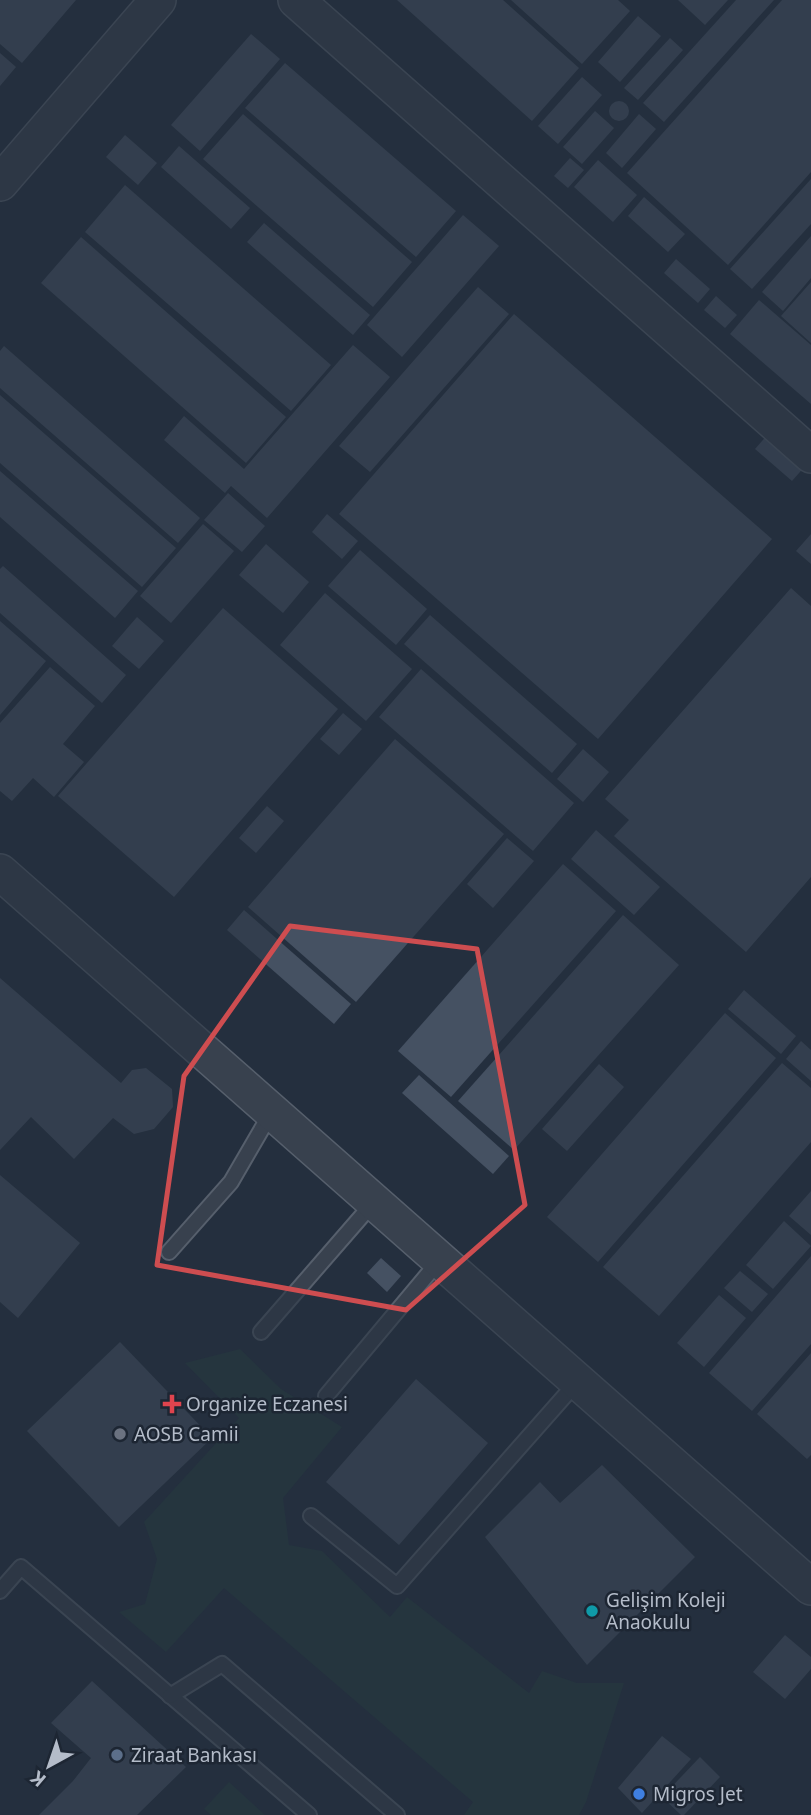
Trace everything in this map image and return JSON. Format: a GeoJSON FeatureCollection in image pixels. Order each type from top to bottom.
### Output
{"type":"FeatureCollection","features":[{"type":"Feature","properties":{"kind":"street"},"geometry":{"type":"LineString","coordinates":[[0,183],[158,0]]}},
{"type":"Feature","properties":{"kind":"street"},"geometry":{"type":"LineString","coordinates":[[296,0],[811,455]]}},
{"type":"Feature","properties":{"kind":"street"},"geometry":{"type":"LineString","coordinates":[[0,873],[811,1587]]}},
{"type":"Feature","properties":{"kind":"lane"},"geometry":{"type":"LineString","coordinates":[[169,1252],[231,1182],[272,1112]]}},
{"type":"Feature","properties":{"kind":"lane"},"geometry":{"type":"LineString","coordinates":[[261,1332],[374,1202]]}},
{"type":"Feature","properties":{"kind":"lane"},"geometry":{"type":"LineString","coordinates":[[326,1396],[440,1260]]}},
{"type":"Feature","properties":{"kind":"lane"},"geometry":{"type":"LineString","coordinates":[[311,1516],[397,1586],[577,1381]]}},
{"type":"Feature","properties":{"kind":"lane"},"geometry":{"type":"LineString","coordinates":[[0,1591],[21,1567],[309,1815]]}},
{"type":"Feature","properties":{"kind":"lane"},"geometry":{"type":"LineString","coordinates":[[170,1696],[222,1664],[397,1815]]}},
{"type":"Feature","properties":{"kind":"highlighted area"},"geometry":{"type":"Polygon","coordinates":[[[290,926],[477,949],[525,1205],[406,1310],[157,1265],[184,1076],[290,926]]]}},
{"type":"Feature","properties":{"kind":"green space"},"geometry":{"type":"Polygon","coordinates":[[[240,1349],[281,1389],[342,1427],[283,1498],[289,1545],[322,1551],[390,1617],[407,1597],[529,1693],[542,1671],[577,1683],[624,1683],[586,1802],[579,1815],[464,1815],[473,1802],[224,1588],[166,1652],[119,1612],[145,1604],[157,1559],[144,1522],[239,1418],[185,1363],[240,1349]]]}},
{"type":"Feature","properties":{"kind":"green space"},"geometry":{"type":"Polygon","coordinates":[[[229,1782],[265,1815],[211,1815],[204,1809],[229,1782]]]}},
{"type":"Feature","properties":{"kind":"building"},"geometry":{"type":"Polygon","coordinates":[[[0,0],[76,0],[22,63],[0,44],[0,0]]]}},
{"type":"Feature","properties":{"kind":"building"},"geometry":{"type":"Polygon","coordinates":[[[397,0],[503,0],[579,68],[532,121],[397,0]]]}},
{"type":"Feature","properties":{"kind":"building"},"geometry":{"type":"Polygon","coordinates":[[[511,0],[618,0],[630,11],[582,64],[511,0]]]}},
{"type":"Feature","properties":{"kind":"building"},"geometry":{"type":"Polygon","coordinates":[[[678,0],[728,0],[705,25],[678,0]]]}},
{"type":"Feature","properties":{"kind":"building"},"geometry":{"type":"Polygon","coordinates":[[[736,0],[774,0],[664,122],[643,103],[736,0]]]}},
{"type":"Feature","properties":{"kind":"building"},"geometry":{"type":"Polygon","coordinates":[[[782,0],[811,0],[811,172],[728,265],[627,173],[782,0]]]}},
{"type":"Feature","properties":{"kind":"building"},"geometry":{"type":"Polygon","coordinates":[[[638,16],[661,36],[620,82],[598,62],[638,16]]]}},
{"type":"Feature","properties":{"kind":"building"},"geometry":{"type":"Polygon","coordinates":[[[251,34],[280,59],[200,151],[171,125],[251,34]]]}},
{"type":"Feature","properties":{"kind":"building"},"geometry":{"type":"Polygon","coordinates":[[[670,38],[683,50],[638,100],[624,88],[670,38]]]}},
{"type":"Feature","properties":{"kind":"building"},"geometry":{"type":"Polygon","coordinates":[[[0,53],[16,67],[0,86],[0,53]]]}},
{"type":"Feature","properties":{"kind":"building"},"geometry":{"type":"Polygon","coordinates":[[[285,63],[456,211],[416,257],[245,108],[285,63]]]}},
{"type":"Feature","properties":{"kind":"building"},"geometry":{"type":"Polygon","coordinates":[[[582,77],[602,95],[558,144],[538,126],[582,77]]]}},
{"type":"Feature","properties":{"kind":"building"},"geometry":{"type":"Polygon","coordinates":[[[619,101],[626,104],[629,111],[626,118],[619,121],[612,118],[609,111],[612,104],[619,101]]]}},
{"type":"Feature","properties":{"kind":"building"},"geometry":{"type":"Polygon","coordinates":[[[595,111],[614,128],[582,164],[563,147],[595,111]]]}},
{"type":"Feature","properties":{"kind":"building"},"geometry":{"type":"Polygon","coordinates":[[[243,114],[412,262],[373,307],[203,159],[243,114]]]}},
{"type":"Feature","properties":{"kind":"building"},"geometry":{"type":"Polygon","coordinates":[[[639,114],[656,129],[622,168],[606,153],[639,114]]]}},
{"type":"Feature","properties":{"kind":"building"},"geometry":{"type":"Polygon","coordinates":[[[125,135],[157,163],[138,185],[106,157],[125,135]]]}},
{"type":"Feature","properties":{"kind":"building"},"geometry":{"type":"Polygon","coordinates":[[[179,146],[250,208],[231,229],[161,167],[179,146]]]}},
{"type":"Feature","properties":{"kind":"building"},"geometry":{"type":"Polygon","coordinates":[[[570,158],[584,170],[568,188],[554,176],[570,158]]]}},
{"type":"Feature","properties":{"kind":"building"},"geometry":{"type":"Polygon","coordinates":[[[598,160],[637,195],[613,222],[574,187],[598,160]]]}},
{"type":"Feature","properties":{"kind":"building"},"geometry":{"type":"Polygon","coordinates":[[[811,179],[811,224],[752,289],[730,269],[811,179]]]}},
{"type":"Feature","properties":{"kind":"building"},"geometry":{"type":"Polygon","coordinates":[[[125,185],[331,365],[291,411],[85,232],[125,185]]]}},
{"type":"Feature","properties":{"kind":"building"},"geometry":{"type":"Polygon","coordinates":[[[644,197],[685,234],[668,252],[628,216],[644,197]]]}},
{"type":"Feature","properties":{"kind":"building"},"geometry":{"type":"Polygon","coordinates":[[[463,215],[499,246],[402,357],[367,325],[463,215]]]}},
{"type":"Feature","properties":{"kind":"building"},"geometry":{"type":"Polygon","coordinates":[[[264,223],[370,315],[353,335],[247,242],[264,223]]]}},
{"type":"Feature","properties":{"kind":"building"},"geometry":{"type":"Polygon","coordinates":[[[811,236],[811,278],[783,311],[762,292],[811,236]]]}},
{"type":"Feature","properties":{"kind":"building"},"geometry":{"type":"Polygon","coordinates":[[[81,237],[286,417],[246,463],[41,283],[81,237]]]}},
{"type":"Feature","properties":{"kind":"building"},"geometry":{"type":"Polygon","coordinates":[[[676,259],[710,289],[698,303],[664,273],[676,259]]]}},
{"type":"Feature","properties":{"kind":"building"},"geometry":{"type":"Polygon","coordinates":[[[811,282],[811,343],[781,316],[811,282]]]}},
{"type":"Feature","properties":{"kind":"building"},"geometry":{"type":"Polygon","coordinates":[[[478,287],[509,314],[370,472],[339,446],[478,287]]]}},
{"type":"Feature","properties":{"kind":"building"},"geometry":{"type":"Polygon","coordinates":[[[716,296],[737,315],[725,328],[704,310],[716,296]]]}},
{"type":"Feature","properties":{"kind":"building"},"geometry":{"type":"Polygon","coordinates":[[[759,300],[811,345],[811,404],[730,334],[759,300]]]}},
{"type":"Feature","properties":{"kind":"building"},"geometry":{"type":"Polygon","coordinates":[[[514,314],[772,539],[598,739],[339,514],[514,314]]]}},
{"type":"Feature","properties":{"kind":"building"},"geometry":{"type":"Polygon","coordinates":[[[353,345],[390,377],[267,518],[231,486],[225,493],[164,440],[184,416],[244,469],[353,345]]]}},
{"type":"Feature","properties":{"kind":"building"},"geometry":{"type":"Polygon","coordinates":[[[4,346],[200,518],[178,543],[0,388],[0,351],[4,346]]]}},
{"type":"Feature","properties":{"kind":"building"},"geometry":{"type":"Polygon","coordinates":[[[0,395],[176,548],[142,587],[0,463],[0,395]]]}},
{"type":"Feature","properties":{"kind":"building"},"geometry":{"type":"Polygon","coordinates":[[[770,432],[807,464],[792,481],[755,449],[770,432]]]}},
{"type":"Feature","properties":{"kind":"building"},"geometry":{"type":"Polygon","coordinates":[[[0,471],[138,591],[115,618],[0,517],[0,471]]]}},
{"type":"Feature","properties":{"kind":"building"},"geometry":{"type":"Polygon","coordinates":[[[228,493],[265,526],[242,552],[204,520],[228,493]]]}},
{"type":"Feature","properties":{"kind":"building"},"geometry":{"type":"Polygon","coordinates":[[[327,514],[358,541],[342,559],[312,532],[327,514]]]}},
{"type":"Feature","properties":{"kind":"building"},"geometry":{"type":"Polygon","coordinates":[[[203,524],[234,551],[171,623],[140,596],[203,524]]]}},
{"type":"Feature","properties":{"kind":"building"},"geometry":{"type":"Polygon","coordinates":[[[811,534],[811,564],[796,551],[811,534]]]}},
{"type":"Feature","properties":{"kind":"building"},"geometry":{"type":"Polygon","coordinates":[[[266,544],[309,582],[283,613],[239,575],[266,544]]]}},
{"type":"Feature","properties":{"kind":"building"},"geometry":{"type":"Polygon","coordinates":[[[360,550],[427,609],[396,645],[328,586],[360,550]]]}},
{"type":"Feature","properties":{"kind":"building"},"geometry":{"type":"Polygon","coordinates":[[[3,566],[126,675],[102,703],[0,613],[0,569],[3,566]]]}},
{"type":"Feature","properties":{"kind":"building"},"geometry":{"type":"Polygon","coordinates":[[[791,588],[811,606],[811,877],[746,952],[614,836],[629,820],[605,799],[791,588]]]}},
{"type":"Feature","properties":{"kind":"building"},"geometry":{"type":"Polygon","coordinates":[[[325,593],[412,669],[366,721],[280,645],[325,593]]]}},
{"type":"Feature","properties":{"kind":"building"},"geometry":{"type":"Polygon","coordinates":[[[223,608],[338,709],[174,897],[58,796],[223,608]]]}},
{"type":"Feature","properties":{"kind":"building"},"geometry":{"type":"Polygon","coordinates":[[[430,615],[577,744],[552,773],[404,644],[430,615]]]}},
{"type":"Feature","properties":{"kind":"building"},"geometry":{"type":"Polygon","coordinates":[[[137,617],[164,641],[139,669],[112,646],[137,617]]]}},
{"type":"Feature","properties":{"kind":"building"},"geometry":{"type":"Polygon","coordinates":[[[0,621],[46,661],[0,715],[0,621]]]}},
{"type":"Feature","properties":{"kind":"building"},"geometry":{"type":"Polygon","coordinates":[[[50,667],[95,706],[63,744],[84,762],[54,797],[33,778],[12,801],[0,791],[0,723],[50,667]]]}},
{"type":"Feature","properties":{"kind":"building"},"geometry":{"type":"Polygon","coordinates":[[[421,669],[574,803],[533,851],[379,717],[421,669]]]}},
{"type":"Feature","properties":{"kind":"building"},"geometry":{"type":"Polygon","coordinates":[[[343,713],[362,729],[339,755],[320,739],[343,713]]]}},
{"type":"Feature","properties":{"kind":"building"},"geometry":{"type":"Polygon","coordinates":[[[395,739],[504,834],[356,1002],[248,907],[395,739]]]}},
{"type":"Feature","properties":{"kind":"building"},"geometry":{"type":"Polygon","coordinates":[[[583,749],[609,772],[583,802],[557,779],[583,749]]]}},
{"type":"Feature","properties":{"kind":"building"},"geometry":{"type":"Polygon","coordinates":[[[267,806],[284,821],[256,853],[239,838],[267,806]]]}},
{"type":"Feature","properties":{"kind":"building"},"geometry":{"type":"Polygon","coordinates":[[[596,830],[660,887],[634,915],[571,859],[596,830]]]}},
{"type":"Feature","properties":{"kind":"building"},"geometry":{"type":"Polygon","coordinates":[[[507,838],[534,861],[493,908],[467,884],[507,838]]]}},
{"type":"Feature","properties":{"kind":"building"},"geometry":{"type":"Polygon","coordinates":[[[563,864],[616,911],[451,1097],[398,1051],[563,864]]]}},
{"type":"Feature","properties":{"kind":"building"},"geometry":{"type":"Polygon","coordinates":[[[244,910],[351,1004],[334,1024],[227,930],[244,910]]]}},
{"type":"Feature","properties":{"kind":"building"},"geometry":{"type":"Polygon","coordinates":[[[623,915],[679,965],[514,1150],[458,1101],[623,915]]]}},
{"type":"Feature","properties":{"kind":"building"},"geometry":{"type":"Polygon","coordinates":[[[0,978],[121,1083],[132,1070],[146,1068],[172,1089],[173,1107],[154,1129],[134,1134],[113,1118],[74,1159],[31,1117],[0,1150],[0,978]]]}},
{"type":"Feature","properties":{"kind":"building"},"geometry":{"type":"Polygon","coordinates":[[[744,990],[796,1036],[781,1054],[728,1009],[744,990]]]}},
{"type":"Feature","properties":{"kind":"building"},"geometry":{"type":"Polygon","coordinates":[[[725,1013],[776,1058],[598,1262],[547,1217],[725,1013]]]}},
{"type":"Feature","properties":{"kind":"building"},"geometry":{"type":"Polygon","coordinates":[[[801,1041],[811,1050],[811,1081],[786,1059],[801,1041]]]}},
{"type":"Feature","properties":{"kind":"building"},"geometry":{"type":"Polygon","coordinates":[[[782,1063],[811,1088],[811,1142],[659,1316],[603,1267],[782,1063]]]}},
{"type":"Feature","properties":{"kind":"building"},"geometry":{"type":"Polygon","coordinates":[[[599,1064],[624,1087],[567,1151],[542,1129],[599,1064]]]}},
{"type":"Feature","properties":{"kind":"building"},"geometry":{"type":"Polygon","coordinates":[[[419,1075],[509,1156],[493,1174],[402,1093],[419,1075]]]}},
{"type":"Feature","properties":{"kind":"building"},"geometry":{"type":"Polygon","coordinates":[[[0,1175],[80,1243],[18,1318],[0,1302],[0,1175]]]}},
{"type":"Feature","properties":{"kind":"building"},"geometry":{"type":"Polygon","coordinates":[[[811,1191],[811,1235],[789,1216],[811,1191]]]}},
{"type":"Feature","properties":{"kind":"building"},"geometry":{"type":"Polygon","coordinates":[[[784,1221],[811,1246],[773,1289],[746,1265],[784,1221]]]}},
{"type":"Feature","properties":{"kind":"building"},"geometry":{"type":"Polygon","coordinates":[[[811,1256],[811,1344],[752,1411],[709,1373],[811,1256]]]}},
{"type":"Feature","properties":{"kind":"building"},"geometry":{"type":"Polygon","coordinates":[[[381,1258],[401,1276],[387,1292],[367,1273],[381,1258]]]}},
{"type":"Feature","properties":{"kind":"building"},"geometry":{"type":"Polygon","coordinates":[[[740,1271],[768,1294],[752,1312],[724,1288],[740,1271]]]}},
{"type":"Feature","properties":{"kind":"building"},"geometry":{"type":"Polygon","coordinates":[[[719,1295],[746,1318],[704,1367],[677,1343],[719,1295]]]}},
{"type":"Feature","properties":{"kind":"building","name":"AOSB Camii"},"geometry":{"type":"Polygon","coordinates":[[[120,1342],[212,1438],[119,1527],[27,1431],[120,1342]]]}},
{"type":"Feature","properties":{"kind":"building"},"geometry":{"type":"Polygon","coordinates":[[[811,1353],[811,1455],[807,1459],[757,1414],[811,1353]]]}},
{"type":"Feature","properties":{"kind":"building"},"geometry":{"type":"Polygon","coordinates":[[[416,1379],[488,1443],[399,1545],[326,1482],[416,1379]]]}},
{"type":"Feature","properties":{"kind":"building","name":"Gelişim Koleji Anaokulu"},"geometry":{"type":"Polygon","coordinates":[[[602,1465],[695,1557],[587,1665],[485,1537],[540,1482],[560,1503],[602,1465]]]}},
{"type":"Feature","properties":{"kind":"building"},"geometry":{"type":"Polygon","coordinates":[[[785,1635],[811,1657],[811,1669],[785,1699],[753,1672],[785,1635]]]}},
{"type":"Feature","properties":{"kind":"building"},"geometry":{"type":"Polygon","coordinates":[[[92,1681],[186,1767],[137,1815],[39,1815],[73,1781],[91,1758],[51,1723],[92,1681]]]}},
{"type":"Feature","properties":{"kind":"building"},"geometry":{"type":"Polygon","coordinates":[[[662,1736],[691,1759],[642,1813],[618,1788],[662,1736]]]}},
{"type":"Feature","properties":{"kind":"building"},"geometry":{"type":"Polygon","coordinates":[[[700,1757],[720,1777],[681,1815],[662,1797],[700,1757]]]}},
{"type":"Feature","properties":{"kind":"place","name":"Organize Eczanesi"},"geometry":{"type":"Point","coordinates":[172,1404]}},
{"type":"Feature","properties":{"kind":"place","name":"AOSB Camii"},"geometry":{"type":"Point","coordinates":[120,1434]}},
{"type":"Feature","properties":{"kind":"place","name":"Gelişim Koleji Anaokulu"},"geometry":{"type":"Point","coordinates":[592,1611]}},
{"type":"Feature","properties":{"kind":"place","name":"Ziraat Bankası"},"geometry":{"type":"Point","coordinates":[117,1755]}},
{"type":"Feature","properties":{"kind":"place","name":"Migros Jet"},"geometry":{"type":"Point","coordinates":[639,1794]}}]}
